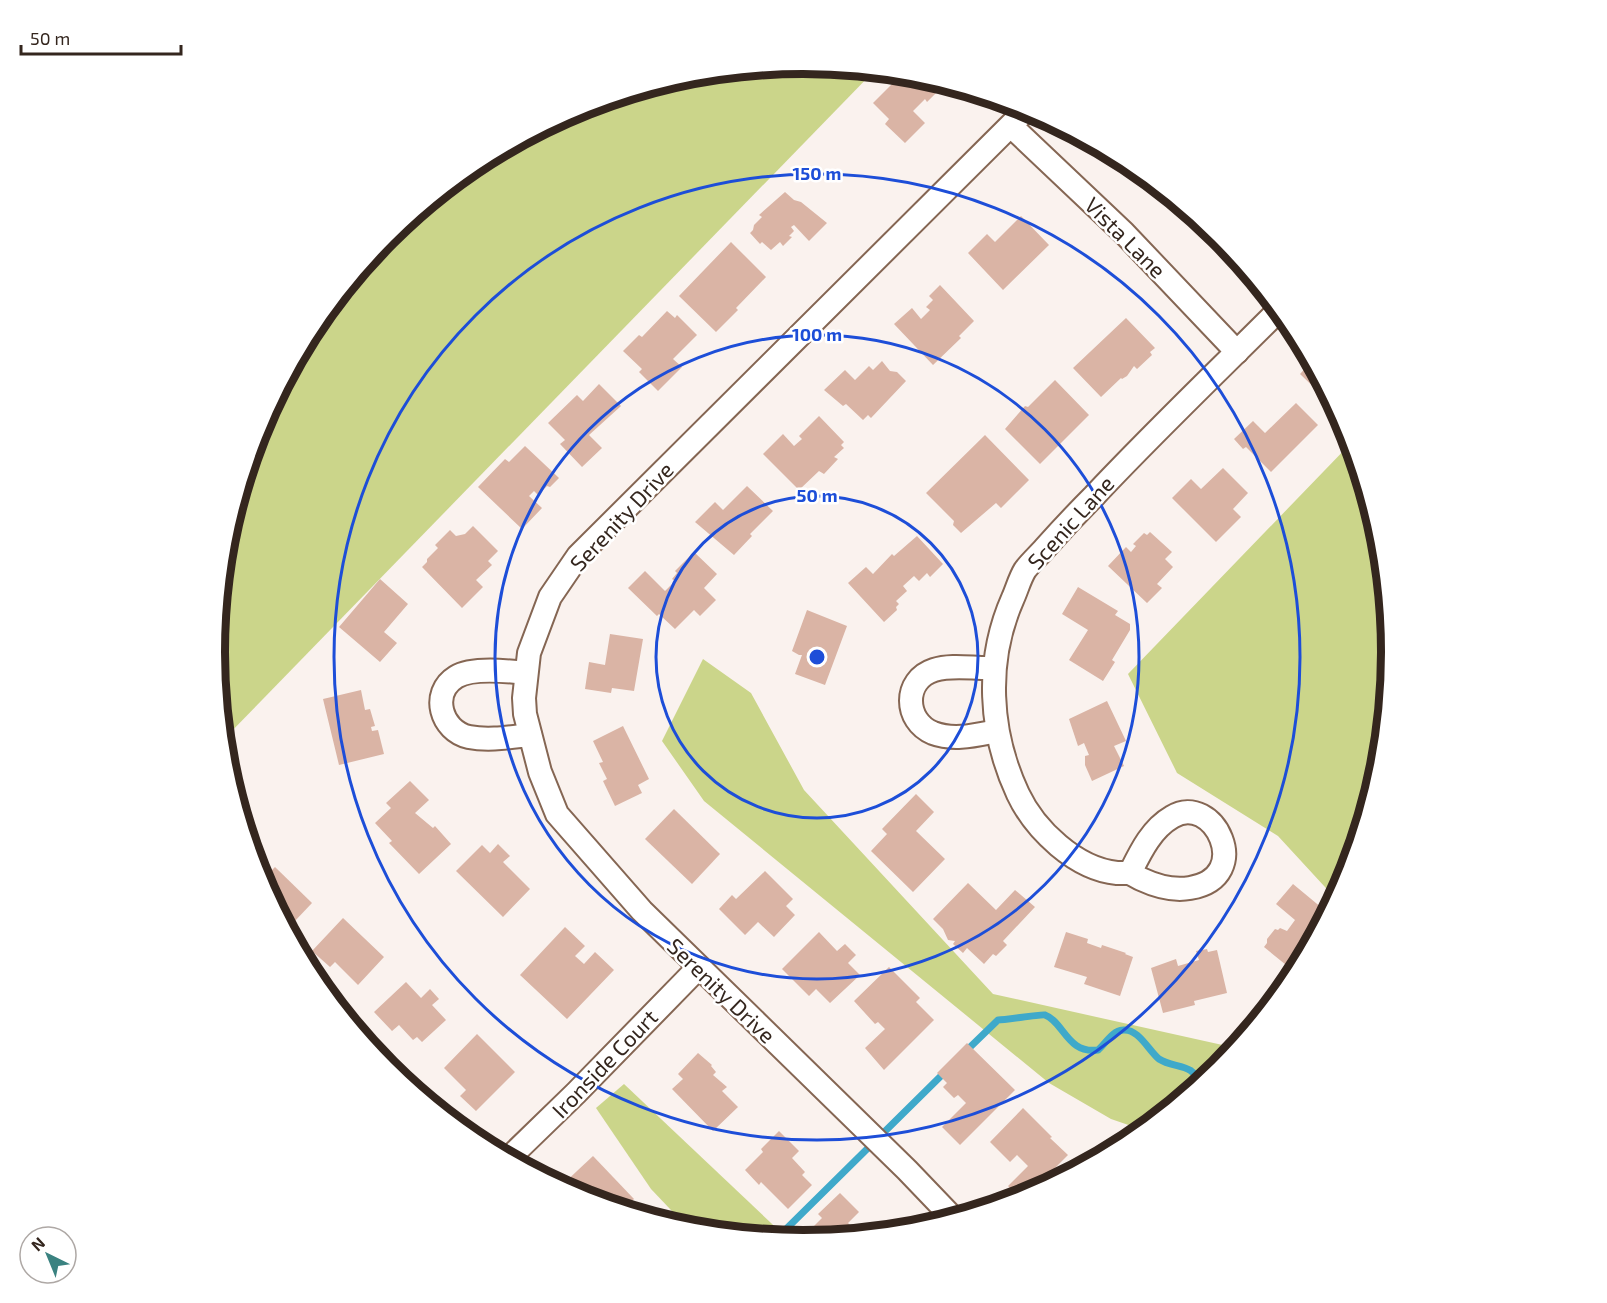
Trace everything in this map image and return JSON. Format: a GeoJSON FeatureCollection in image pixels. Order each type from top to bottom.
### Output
{"type":"FeatureCollection","features":[{"type":"Feature","properties":{"kind":"street","name":"Serenity Drive"},"geometry":{"type":"LineString","coordinates":[[947,1211],[642,911],[557,814],[540,772],[530,735],[524,698],[528,653],[550,597],[578,556],[1021,116]]}},
{"type":"Feature","properties":{"kind":"street","name":"Vista Lane"},"geometry":{"type":"LineString","coordinates":[[1011,126],[1124,233],[1237,352]]}},
{"type":"Feature","properties":{"kind":"street","name":"Scenic Lane"},"geometry":{"type":"LineString","coordinates":[[1130,873],[1103,871],[1066,851],[1045,832],[1024,807],[1002,755],[997,731],[994,668],[999,639],[1007,610],[1025,571],[1124,464],[1273,316]]}},
{"type":"Feature","properties":{"kind":"street"},"geometry":{"type":"LineString","coordinates":[[994,668],[949,667],[933,670],[916,682],[911,693],[910,704],[919,723],[940,735],[964,737],[997,731]]}},
{"type":"Feature","properties":{"kind":"street"},"geometry":{"type":"LineString","coordinates":[[526,673],[475,671],[462,674],[447,687],[441,706],[448,724],[463,735],[492,738],[530,735]]}},
{"type":"Feature","properties":{"kind":"street","name":"Ironside Court"},"geometry":{"type":"LineString","coordinates":[[515,1152],[699,967]]}},
{"type":"Feature","properties":{"kind":"green space"},"geometry":{"type":"Polygon","coordinates":[[[804,74],[868,77],[231,732],[225,652],[230,576],[245,502],[256,466],[269,430],[303,362],[345,300],[395,243],[452,193],[514,151],[582,117],[618,104],[654,93],[728,78],[804,74]]]}},
{"type":"Feature","properties":{"kind":"green space"},"geometry":{"type":"Polygon","coordinates":[[[1345,449],[1362,502],[1377,576],[1382,652],[1377,727],[1362,801],[1338,873],[1329,892],[1278,836],[1177,773],[1128,674],[1345,449]]]}},
{"type":"Feature","properties":{"kind":"green space"},"geometry":{"type":"Polygon","coordinates":[[[703,659],[751,693],[804,790],[993,994],[1226,1046],[1185,1086],[1133,1126],[1111,1119],[1049,1083],[704,801],[662,741],[703,659]]]}},
{"type":"Feature","properties":{"kind":"green space"},"geometry":{"type":"Polygon","coordinates":[[[624,1084],[777,1229],[728,1225],[675,1215],[651,1189],[596,1108],[624,1084]]]}},
{"type":"Feature","properties":{"kind":"building"},"geometry":{"type":"Polygon","coordinates":[[[895,81],[939,90],[913,111],[925,123],[905,143],[885,124],[889,119],[873,103],[895,81]]]}},
{"type":"Feature","properties":{"kind":"building"},"geometry":{"type":"Polygon","coordinates":[[[785,192],[827,223],[809,241],[794,225],[791,227],[794,231],[789,236],[792,237],[783,246],[780,242],[771,250],[762,242],[760,244],[750,233],[762,217],[759,215],[785,192]]]}},
{"type":"Feature","properties":{"kind":"building"},"geometry":{"type":"Polygon","coordinates":[[[1021,216],[1049,245],[1003,290],[968,253],[987,234],[995,242],[1021,216]]]}},
{"type":"Feature","properties":{"kind":"building"},"geometry":{"type":"Polygon","coordinates":[[[731,242],[766,277],[716,332],[679,296],[731,242]]]}},
{"type":"Feature","properties":{"kind":"building"},"geometry":{"type":"Polygon","coordinates":[[[940,285],[974,321],[959,336],[961,338],[933,365],[894,324],[912,308],[921,319],[930,310],[926,307],[933,300],[929,296],[940,285]]]}},
{"type":"Feature","properties":{"kind":"building"},"geometry":{"type":"Polygon","coordinates":[[[667,311],[675,318],[677,315],[697,335],[673,359],[682,367],[658,391],[639,372],[642,369],[623,351],[639,335],[642,337],[667,311]]]}},
{"type":"Feature","properties":{"kind":"building"},"geometry":{"type":"Polygon","coordinates":[[[1126,318],[1155,348],[1150,352],[1152,355],[1137,369],[1134,366],[1127,376],[1121,378],[1101,397],[1073,368],[1126,318]]]}},
{"type":"Feature","properties":{"kind":"building"},"geometry":{"type":"Polygon","coordinates":[[[882,361],[890,371],[897,372],[906,381],[871,418],[868,415],[863,420],[846,404],[843,406],[824,390],[845,370],[855,380],[869,366],[873,370],[882,361]]]}},
{"type":"Feature","properties":{"kind":"building"},"geometry":{"type":"Polygon","coordinates":[[[1306,367],[1321,394],[1300,374],[1306,367]]]}},
{"type":"Feature","properties":{"kind":"building"},"geometry":{"type":"Polygon","coordinates":[[[1055,380],[1089,415],[1040,464],[1005,429],[1025,406],[1028,407],[1055,380]]]}},
{"type":"Feature","properties":{"kind":"building"},"geometry":{"type":"Polygon","coordinates":[[[599,384],[621,406],[589,435],[602,448],[582,467],[560,444],[565,440],[548,423],[577,395],[583,401],[599,384]]]}},
{"type":"Feature","properties":{"kind":"building"},"geometry":{"type":"Polygon","coordinates":[[[1296,403],[1318,425],[1271,472],[1246,447],[1243,449],[1234,439],[1253,421],[1265,433],[1296,403]]]}},
{"type":"Feature","properties":{"kind":"building"},"geometry":{"type":"Polygon","coordinates":[[[819,416],[844,442],[841,445],[844,448],[834,457],[838,459],[824,474],[819,471],[799,490],[763,454],[783,434],[794,446],[802,439],[799,436],[819,416]]]}},
{"type":"Feature","properties":{"kind":"building"},"geometry":{"type":"Polygon","coordinates":[[[985,435],[1029,480],[1001,508],[996,503],[961,533],[953,525],[954,521],[926,493],[985,435]]]}},
{"type":"Feature","properties":{"kind":"building"},"geometry":{"type":"Polygon","coordinates":[[[525,446],[559,478],[538,495],[534,491],[529,496],[542,508],[522,529],[478,487],[505,459],[509,462],[525,446]]]}},
{"type":"Feature","properties":{"kind":"building"},"geometry":{"type":"Polygon","coordinates":[[[1223,468],[1248,493],[1233,509],[1241,517],[1216,542],[1172,498],[1191,479],[1201,489],[1223,468]]]}},
{"type":"Feature","properties":{"kind":"building"},"geometry":{"type":"Polygon","coordinates":[[[747,486],[773,511],[750,534],[752,536],[734,555],[695,522],[715,502],[723,510],[747,486]]]}},
{"type":"Feature","properties":{"kind":"building"},"geometry":{"type":"Polygon","coordinates":[[[473,526],[498,551],[488,561],[492,565],[476,580],[483,587],[462,608],[422,567],[438,548],[435,545],[450,530],[456,536],[465,534],[473,526]]]}},
{"type":"Feature","properties":{"kind":"building"},"geometry":{"type":"Polygon","coordinates":[[[1150,532],[1172,552],[1165,559],[1173,567],[1157,584],[1162,588],[1147,603],[1108,566],[1126,547],[1131,552],[1136,546],[1133,544],[1144,533],[1147,535],[1150,532]]]}},
{"type":"Feature","properties":{"kind":"building"},"geometry":{"type":"Polygon","coordinates":[[[917,536],[943,564],[930,577],[927,573],[919,581],[914,576],[903,586],[907,591],[896,601],[899,604],[896,607],[897,610],[884,622],[848,583],[866,567],[873,574],[892,554],[894,556],[917,536]]]}},
{"type":"Feature","properties":{"kind":"building"},"geometry":{"type":"Polygon","coordinates":[[[694,552],[717,574],[704,588],[716,600],[700,616],[694,610],[675,629],[659,614],[657,616],[628,588],[645,571],[665,591],[675,581],[672,579],[677,573],[675,571],[694,552]]]}},
{"type":"Feature","properties":{"kind":"building"},"geometry":{"type":"Polygon","coordinates":[[[380,579],[408,604],[384,632],[397,643],[380,662],[339,627],[380,579]]]}},
{"type":"Feature","properties":{"kind":"building"},"geometry":{"type":"Polygon","coordinates":[[[1078,587],[1118,611],[1115,615],[1130,624],[1130,630],[1112,660],[1115,662],[1103,681],[1069,660],[1088,630],[1062,614],[1078,587]]]}},
{"type":"Feature","properties":{"kind":"building"},"geometry":{"type":"Polygon","coordinates":[[[807,610],[847,626],[825,685],[795,674],[802,655],[792,651],[807,610]]]}},
{"type":"Feature","properties":{"kind":"building"},"geometry":{"type":"Polygon","coordinates":[[[610,634],[643,639],[634,691],[612,688],[611,693],[585,689],[589,662],[605,665],[610,634]]]}},
{"type":"Feature","properties":{"kind":"building"},"geometry":{"type":"Polygon","coordinates":[[[361,690],[365,710],[370,709],[375,726],[371,727],[372,731],[378,730],[384,754],[339,765],[323,699],[361,690]]]}},
{"type":"Feature","properties":{"kind":"building"},"geometry":{"type":"Polygon","coordinates":[[[1107,701],[1126,741],[1114,746],[1124,766],[1092,781],[1085,765],[1085,756],[1089,755],[1084,743],[1078,746],[1069,719],[1107,701]]]}},
{"type":"Feature","properties":{"kind":"building"},"geometry":{"type":"Polygon","coordinates":[[[623,726],[649,779],[638,785],[642,793],[615,806],[603,781],[607,779],[599,763],[603,762],[593,741],[623,726]]]}},
{"type":"Feature","properties":{"kind":"building"},"geometry":{"type":"Polygon","coordinates":[[[410,781],[429,800],[415,813],[433,828],[435,826],[451,844],[419,874],[389,843],[392,841],[375,823],[391,808],[386,803],[410,781]]]}},
{"type":"Feature","properties":{"kind":"building"},"geometry":{"type":"Polygon","coordinates":[[[916,794],[934,812],[916,831],[945,859],[913,892],[871,851],[887,834],[882,829],[916,794]]]}},
{"type":"Feature","properties":{"kind":"building"},"geometry":{"type":"Polygon","coordinates":[[[674,809],[720,854],[692,884],[645,839],[674,809]]]}},
{"type":"Feature","properties":{"kind":"building"},"geometry":{"type":"Polygon","coordinates":[[[498,844],[510,856],[503,862],[530,889],[503,917],[456,871],[482,845],[490,853],[498,844]]]}},
{"type":"Feature","properties":{"kind":"building"},"geometry":{"type":"Polygon","coordinates":[[[275,867],[312,903],[293,923],[285,907],[269,873],[275,867]]]}},
{"type":"Feature","properties":{"kind":"building"},"geometry":{"type":"Polygon","coordinates":[[[765,871],[793,899],[786,906],[795,915],[774,937],[758,922],[745,935],[719,909],[732,895],[736,899],[765,871]]]}},
{"type":"Feature","properties":{"kind":"building"},"geometry":{"type":"Polygon","coordinates":[[[968,883],[996,910],[1015,890],[1035,907],[1003,941],[1007,945],[996,956],[993,954],[984,964],[967,948],[963,953],[953,944],[955,941],[948,940],[943,929],[933,919],[968,883]]]}},
{"type":"Feature","properties":{"kind":"building"},"geometry":{"type":"Polygon","coordinates":[[[1293,884],[1322,908],[1288,966],[1264,947],[1275,929],[1280,928],[1287,931],[1295,920],[1276,904],[1293,884]]]}},
{"type":"Feature","properties":{"kind":"building"},"geometry":{"type":"Polygon","coordinates":[[[343,918],[384,957],[358,985],[335,962],[330,967],[312,951],[343,918]]]}},
{"type":"Feature","properties":{"kind":"building"},"geometry":{"type":"Polygon","coordinates":[[[565,927],[585,946],[575,956],[584,964],[595,952],[614,970],[567,1019],[520,975],[565,927]]]}},
{"type":"Feature","properties":{"kind":"building"},"geometry":{"type":"Polygon","coordinates":[[[819,932],[837,951],[845,944],[856,955],[848,963],[860,975],[830,1003],[816,989],[809,996],[782,969],[819,932]]]}},
{"type":"Feature","properties":{"kind":"building"},"geometry":{"type":"Polygon","coordinates":[[[1066,932],[1088,939],[1087,943],[1101,948],[1102,945],[1133,957],[1120,996],[1084,984],[1087,977],[1054,967],[1066,932]]]}},
{"type":"Feature","properties":{"kind":"building"},"geometry":{"type":"Polygon","coordinates":[[[1207,949],[1208,952],[1217,950],[1227,993],[1194,1001],[1195,1005],[1163,1013],[1151,968],[1176,959],[1178,966],[1199,960],[1196,951],[1207,949]]]}},
{"type":"Feature","properties":{"kind":"building"},"geometry":{"type":"Polygon","coordinates":[[[889,967],[920,998],[916,1002],[934,1020],[884,1070],[865,1048],[885,1029],[878,1022],[875,1024],[854,1001],[889,967]]]}},
{"type":"Feature","properties":{"kind":"building"},"geometry":{"type":"Polygon","coordinates":[[[406,982],[421,998],[430,989],[439,999],[432,1005],[446,1020],[422,1042],[417,1037],[413,1040],[399,1025],[392,1031],[374,1012],[406,982]]]}},
{"type":"Feature","properties":{"kind":"building"},"geometry":{"type":"Polygon","coordinates":[[[477,1034],[515,1072],[476,1111],[460,1096],[466,1090],[444,1068],[477,1034]]]}},
{"type":"Feature","properties":{"kind":"building"},"geometry":{"type":"Polygon","coordinates":[[[967,1043],[1015,1090],[960,1145],[942,1127],[966,1103],[958,1095],[954,1098],[943,1087],[947,1083],[937,1073],[967,1043]]]}},
{"type":"Feature","properties":{"kind":"building"},"geometry":{"type":"Polygon","coordinates":[[[698,1053],[712,1065],[716,1072],[713,1075],[727,1087],[722,1091],[738,1107],[713,1131],[672,1089],[683,1079],[678,1074],[698,1053]]]}},
{"type":"Feature","properties":{"kind":"building"},"geometry":{"type":"Polygon","coordinates":[[[1023,1108],[1068,1155],[1052,1171],[1054,1173],[1013,1191],[1008,1186],[1028,1166],[1017,1155],[1010,1162],[990,1142],[1023,1108]]]}},
{"type":"Feature","properties":{"kind":"building"},"geometry":{"type":"Polygon","coordinates":[[[779,1131],[799,1151],[792,1158],[805,1172],[802,1175],[812,1185],[788,1209],[761,1182],[759,1185],[745,1170],[779,1131]]]}},
{"type":"Feature","properties":{"kind":"building"},"geometry":{"type":"Polygon","coordinates":[[[593,1156],[634,1199],[630,1203],[568,1179],[593,1156]]]}},
{"type":"Feature","properties":{"kind":"building"},"geometry":{"type":"Polygon","coordinates":[[[840,1193],[859,1212],[848,1223],[852,1227],[810,1230],[822,1218],[818,1214],[840,1193]]]}},
{"type":"Feature","properties":{"kind":"waterway"},"geometry":{"type":"LineString","coordinates":[[965,1052],[998,1020],[1045,1015],[1057,1024],[1073,1043],[1088,1050],[1098,1050],[1112,1035],[1128,1030],[1143,1041],[1159,1059],[1189,1069],[1195,1076]]}},
{"type":"Feature","properties":{"kind":"waterway"},"geometry":{"type":"LineString","coordinates":[[786,1229],[947,1070]]}}]}
